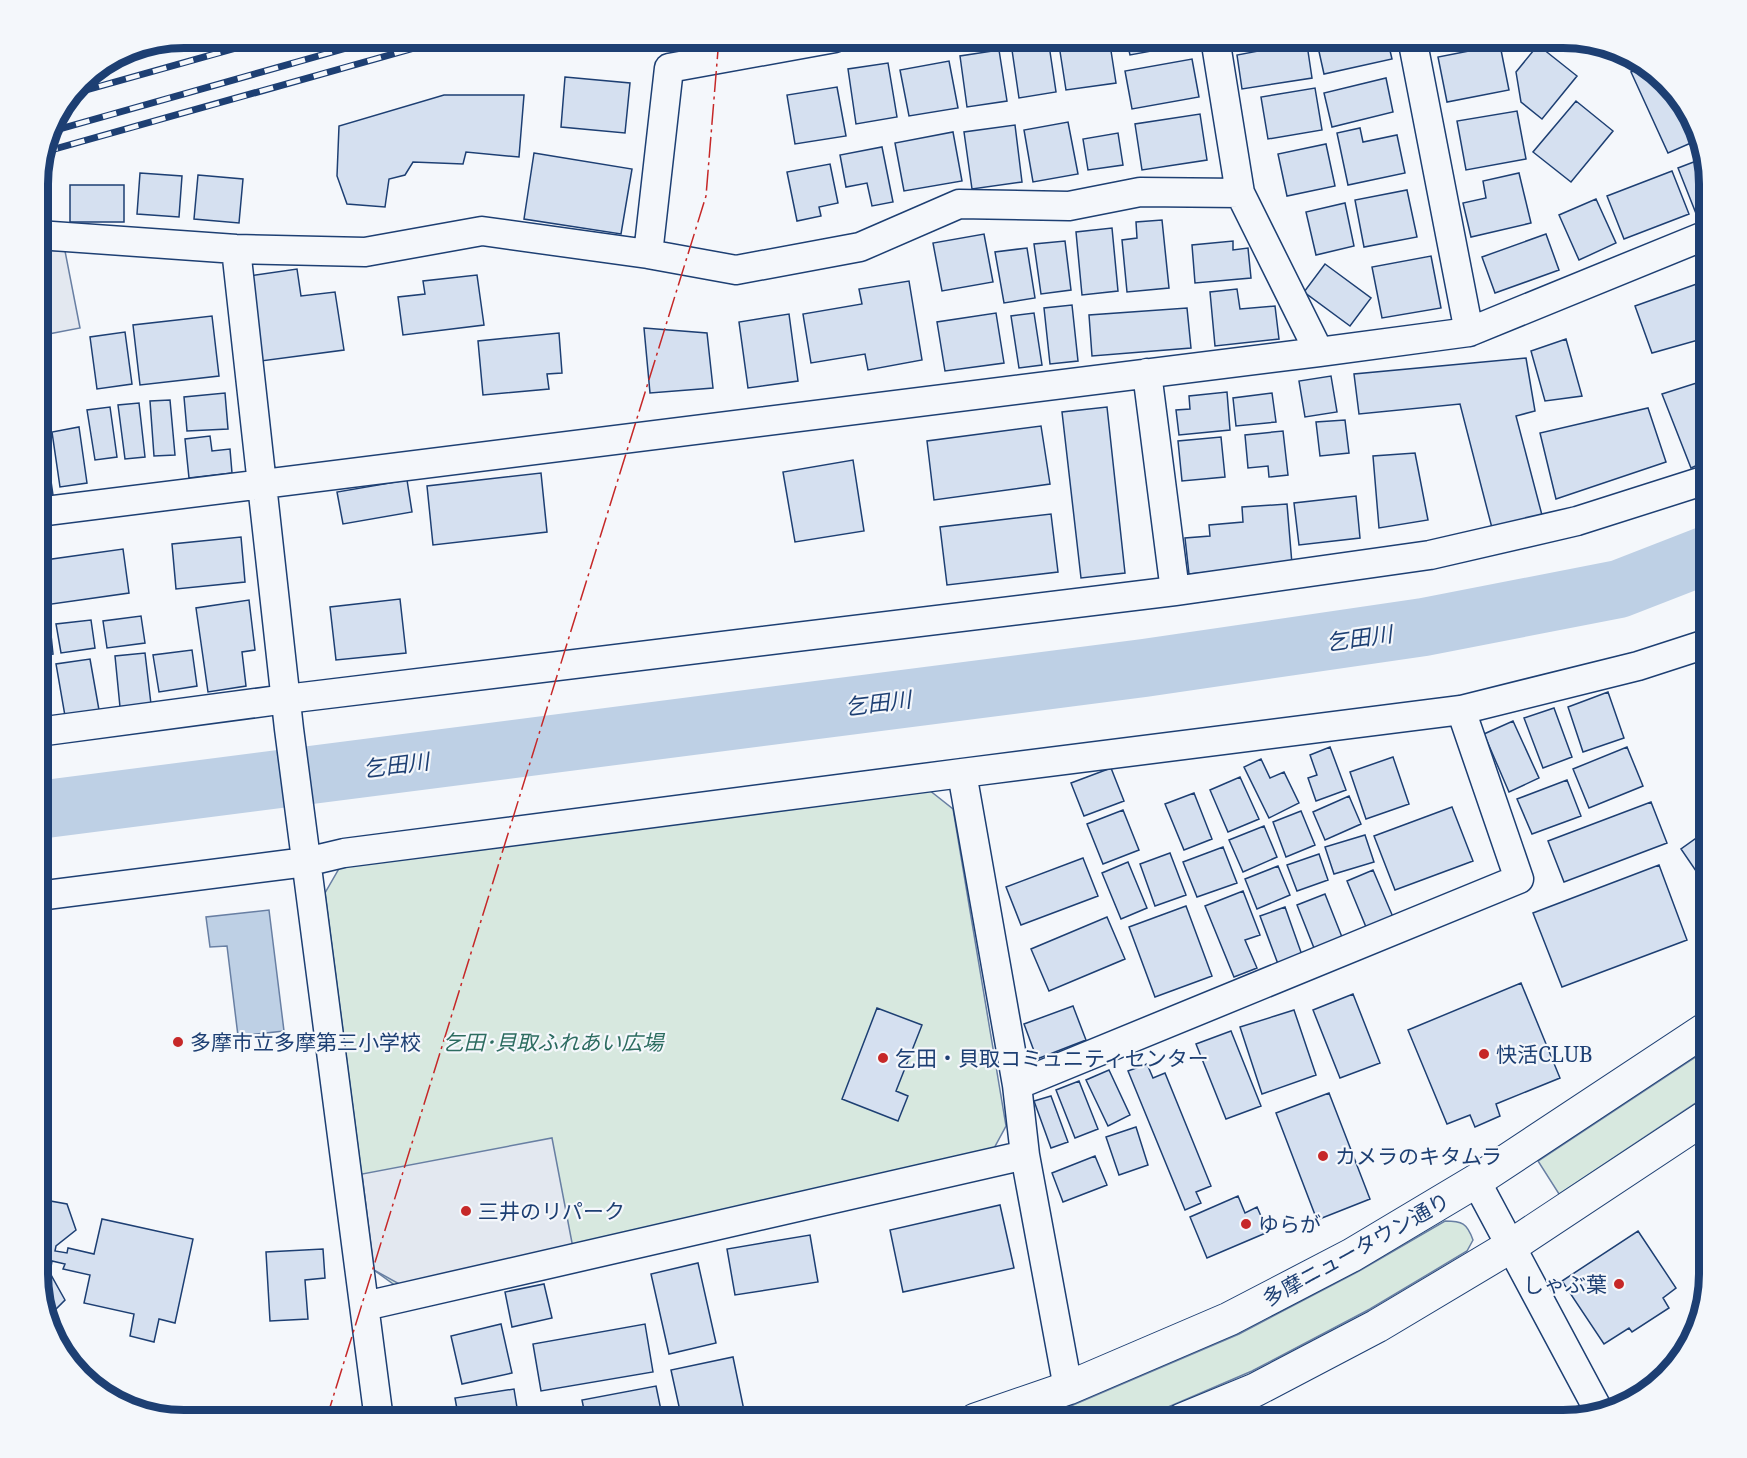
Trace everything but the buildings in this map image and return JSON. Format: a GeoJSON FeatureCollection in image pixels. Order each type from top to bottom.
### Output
{"type":"FeatureCollection","features":[{"type":"Feature","properties":{"kind":"main road","name":"多摩ニュータウン通り"},"geometry":{"type":"LineString","coordinates":[[1004,1410],[1068,1388],[1230,1319],[1352,1255],[1476,1181],[1699,1034]]}},
{"type":"Feature","properties":{"kind":"main road"},"geometry":{"type":"LineString","coordinates":[[1206,1410],[1255,1390],[1377,1326],[1512,1246],[1699,1122]]}},
{"type":"Feature","properties":{"kind":"street"},"geometry":{"type":"LineString","coordinates":[[648,254],[669,68],[780,48]]}},
{"type":"Feature","properties":{"kind":"street"},"geometry":{"type":"LineString","coordinates":[[1217,48],[1240,193],[1319,352]]}},
{"type":"Feature","properties":{"kind":"street"},"geometry":{"type":"LineString","coordinates":[[1414,48],[1468,332]]}},
{"type":"Feature","properties":{"kind":"street"},"geometry":{"type":"LineString","coordinates":[[48,236],[236,249],[365,252],[482,231],[648,254],[736,270],[860,247],[959,204],[1070,206],[1140,192],[1240,193]]}},
{"type":"Feature","properties":{"kind":"street"},"geometry":{"type":"LineString","coordinates":[[48,511],[1468,332],[1699,238]]}},
{"type":"Feature","properties":{"kind":"street"},"geometry":{"type":"LineString","coordinates":[[236,249],[289,729],[379,1410]]}},
{"type":"Feature","properties":{"kind":"street"},"geometry":{"type":"LineString","coordinates":[[1147,374],[1175,591]]}},
{"type":"Feature","properties":{"kind":"street"},"geometry":{"type":"LineString","coordinates":[[48,731],[286,699],[1175,591],[1430,555],[1577,520],[1699,482]]}},
{"type":"Feature","properties":{"kind":"street"},"geometry":{"type":"LineString","coordinates":[[48,895],[306,862],[344,853],[1461,710],[1638,666],[1699,647]]}},
{"type":"Feature","properties":{"kind":"street"},"geometry":{"type":"LineString","coordinates":[[1017,1085],[1519,879],[1461,710]]}},
{"type":"Feature","properties":{"kind":"street"},"geometry":{"type":"LineString","coordinates":[[962,773],[1017,1085],[1025,1155],[1068,1388]]}},
{"type":"Feature","properties":{"kind":"street"},"geometry":{"type":"LineString","coordinates":[[365,1306],[1025,1155]]}},
{"type":"Feature","properties":{"kind":"street"},"geometry":{"type":"LineString","coordinates":[[1476,1181],[1596,1405]]}},
{"type":"Feature","properties":{"kind":"green space","name":"乞田･貝取ふれあい広場"},"geometry":{"type":"Polygon","coordinates":[[[924,786],[953,809],[1006,1126],[993,1150],[400,1289],[374,1270],[325,893],[344,860],[924,786]]]}},
{"type":"Feature","properties":{"kind":"green space"},"geometry":{"type":"Polygon","coordinates":[[[1699,1055],[1699,1101],[1559,1194],[1538,1161],[1699,1055]]]}},
{"type":"Feature","properties":{"kind":"green space"},"geometry":{"type":"Polygon","coordinates":[[[1445,1221],[1463,1224],[1473,1240],[1467,1251],[1370,1309],[1252,1371],[1161,1410],[1058,1410],[1239,1334],[1359,1271],[1445,1221]]]}},
{"type":"Feature","properties":{"kind":"shaded area"},"geometry":{"type":"Polygon","coordinates":[[[48,250],[65,251],[80,328],[48,334],[48,250]]]}},
{"type":"Feature","properties":{"kind":"shaded area","name":"三井のリパーク"},"geometry":{"type":"Polygon","coordinates":[[[552,1138],[573,1248],[401,1285],[374,1270],[362,1174],[552,1138]]]}},
{"type":"Feature","properties":{"kind":"water"},"geometry":{"type":"Polygon","coordinates":[[[269,910],[284,1031],[238,1036],[227,946],[210,947],[206,917],[269,910]]]}},
{"type":"Feature","properties":{"kind":"waterway","name":"乞田川"},"geometry":{"type":"LineString","coordinates":[[48,809],[1144,668],[1424,627],[1619,589],[1699,558]]}},
{"type":"Feature","properties":{"kind":"railway"},"geometry":{"type":"LineString","coordinates":[[86,90],[236,48]]}},
{"type":"Feature","properties":{"kind":"railway"},"geometry":{"type":"LineString","coordinates":[[59,129],[347,48]]}},
{"type":"Feature","properties":{"kind":"railway"},"geometry":{"type":"LineString","coordinates":[[53,150],[414,48]]}},
{"type":"Feature","properties":{"kind":"power"},"geometry":{"type":"LineString","coordinates":[[329,1410],[706,196],[718,48]]}},
{"type":"Feature","properties":{"kind":"place","name":"多摩市立多摩第三小学校"},"geometry":{"type":"Point","coordinates":[178,1042]}},
{"type":"Feature","properties":{"kind":"place","name":"快活CLUB"},"geometry":{"type":"Point","coordinates":[1484,1054]}},
{"type":"Feature","properties":{"kind":"place","name":"乞田・貝取コミュニティセンター"},"geometry":{"type":"Point","coordinates":[883,1058]}},
{"type":"Feature","properties":{"kind":"place","name":"カメラのキタムラ"},"geometry":{"type":"Point","coordinates":[1323,1156]}},
{"type":"Feature","properties":{"kind":"place","name":"三井のリパーク"},"geometry":{"type":"Point","coordinates":[466,1211]}},
{"type":"Feature","properties":{"kind":"place","name":"ゆらが"},"geometry":{"type":"Point","coordinates":[1246,1224]}},
{"type":"Feature","properties":{"kind":"place","name":"しゃぶ葉"},"geometry":{"type":"Point","coordinates":[1619,1284]}}]}
